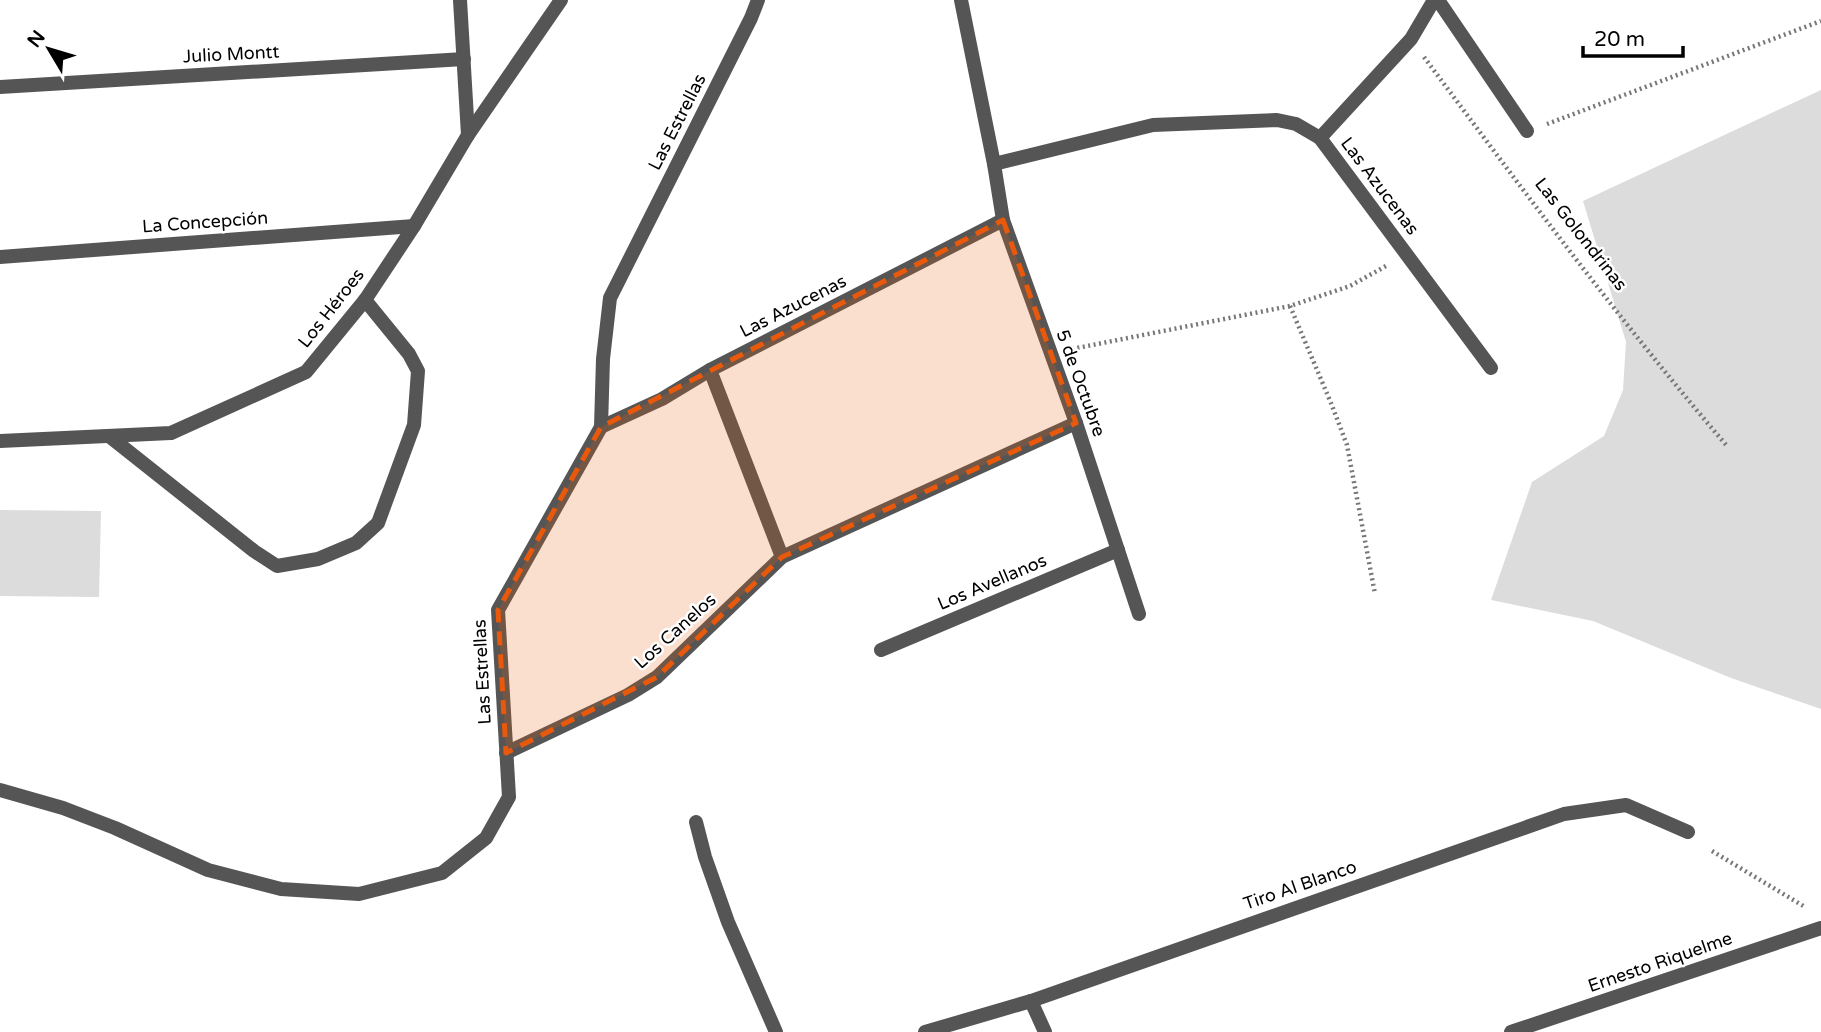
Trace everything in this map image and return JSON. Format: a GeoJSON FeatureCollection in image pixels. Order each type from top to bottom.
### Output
{"type":"FeatureCollection","features":[{"type":"Feature","properties":{"kind":"street"},"geometry":{"type":"LineString","coordinates":[[460,0],[468,135]]}},
{"type":"Feature","properties":{"kind":"street","name":"Los Héroes"},"geometry":{"type":"LineString","coordinates":[[0,441],[171,433],[306,372],[365,300],[414,226],[468,135],[561,0]]}},
{"type":"Feature","properties":{"kind":"street","name":"Las Estrellas"},"geometry":{"type":"LineString","coordinates":[[0,790],[63,808],[115,828],[208,870],[281,889],[359,894],[442,873],[486,838],[509,797],[498,610],[601,428],[603,359],[610,298],[751,19],[758,0]]}},
{"type":"Feature","properties":{"kind":"street","name":"5 de Octubre"},"geometry":{"type":"LineString","coordinates":[[961,0],[1003,220],[1076,423],[1139,614]]}},
{"type":"Feature","properties":{"kind":"street"},"geometry":{"type":"LineString","coordinates":[[1436,0],[1527,131]]}},
{"type":"Feature","properties":{"kind":"street","name":"Las Azucenas"},"geometry":{"type":"LineString","coordinates":[[1436,0],[1411,39],[1320,138],[1491,368]]}},
{"type":"Feature","properties":{"kind":"street","name":"Julio Montt"},"geometry":{"type":"LineString","coordinates":[[0,87],[464,59]]}},
{"type":"Feature","properties":{"kind":"street"},"geometry":{"type":"LineString","coordinates":[[994,163],[1153,125],[1276,120],[1296,124],[1320,138]]}},
{"type":"Feature","properties":{"kind":"street","name":"Las Azucenas"},"geometry":{"type":"LineString","coordinates":[[601,428],[662,399],[710,370],[1003,220]]}},
{"type":"Feature","properties":{"kind":"street","name":"La Concepción"},"geometry":{"type":"LineString","coordinates":[[0,257],[414,226]]}},
{"type":"Feature","properties":{"kind":"street"},"geometry":{"type":"LineString","coordinates":[[109,436],[254,551],[277,566],[318,559],[356,543],[378,523],[414,425],[418,371],[409,354],[365,300]]}},
{"type":"Feature","properties":{"kind":"street"},"geometry":{"type":"LineString","coordinates":[[710,370],[782,557]]}},
{"type":"Feature","properties":{"kind":"street","name":"Los Canelos"},"geometry":{"type":"LineString","coordinates":[[506,754],[628,695],[657,677],[782,557],[1076,423]]}},
{"type":"Feature","properties":{"kind":"street","name":"Los Avellanos"},"geometry":{"type":"LineString","coordinates":[[880,650],[1118,550]]}},
{"type":"Feature","properties":{"kind":"street","name":"Tiro Al Blanco"},"geometry":{"type":"LineString","coordinates":[[925,1032],[1031,1001],[1564,814],[1626,805],[1688,832]]}},
{"type":"Feature","properties":{"kind":"street"},"geometry":{"type":"LineString","coordinates":[[696,822],[728,922],[776,1032]]}},
{"type":"Feature","properties":{"kind":"street","name":"Ernesto Riquelme"},"geometry":{"type":"LineString","coordinates":[[1511,1032],[1821,928]]}},
{"type":"Feature","properties":{"kind":"street"},"geometry":{"type":"LineString","coordinates":[[1031,1001],[1045,1032]]}},
{"type":"Feature","properties":{"kind":"path"},"geometry":{"type":"LineString","coordinates":[[1527,131],[1821,20]]}},
{"type":"Feature","properties":{"kind":"path","name":"Las Golondrinas"},"geometry":{"type":"LineString","coordinates":[[1411,39],[1564,246],[1727,446]]}},
{"type":"Feature","properties":{"kind":"path"},"geometry":{"type":"LineString","coordinates":[[1050,353],[1290,306],[1350,286],[1407,255]]}},
{"type":"Feature","properties":{"kind":"path"},"geometry":{"type":"LineString","coordinates":[[1290,306],[1332,402],[1347,445],[1375,594]]}},
{"type":"Feature","properties":{"kind":"path"},"geometry":{"type":"LineString","coordinates":[[1712,851],[1810,910]]}},
{"type":"Feature","properties":{"kind":"highlighted area"},"geometry":{"type":"Polygon","coordinates":[[[1003,220],[1076,423],[782,557],[657,677],[506,753],[498,610],[601,427],[1003,220]]]}},
{"type":"Feature","properties":{"kind":"shaded area"},"geometry":{"type":"Polygon","coordinates":[[[1821,90],[1821,709],[1731,678],[1593,621],[1491,600],[1532,482],[1604,436],[1623,390],[1626,342],[1583,201],[1821,90]]]}},
{"type":"Feature","properties":{"kind":"shaded area"},"geometry":{"type":"Polygon","coordinates":[[[0,510],[101,511],[99,597],[0,596],[0,510]]]}}]}
